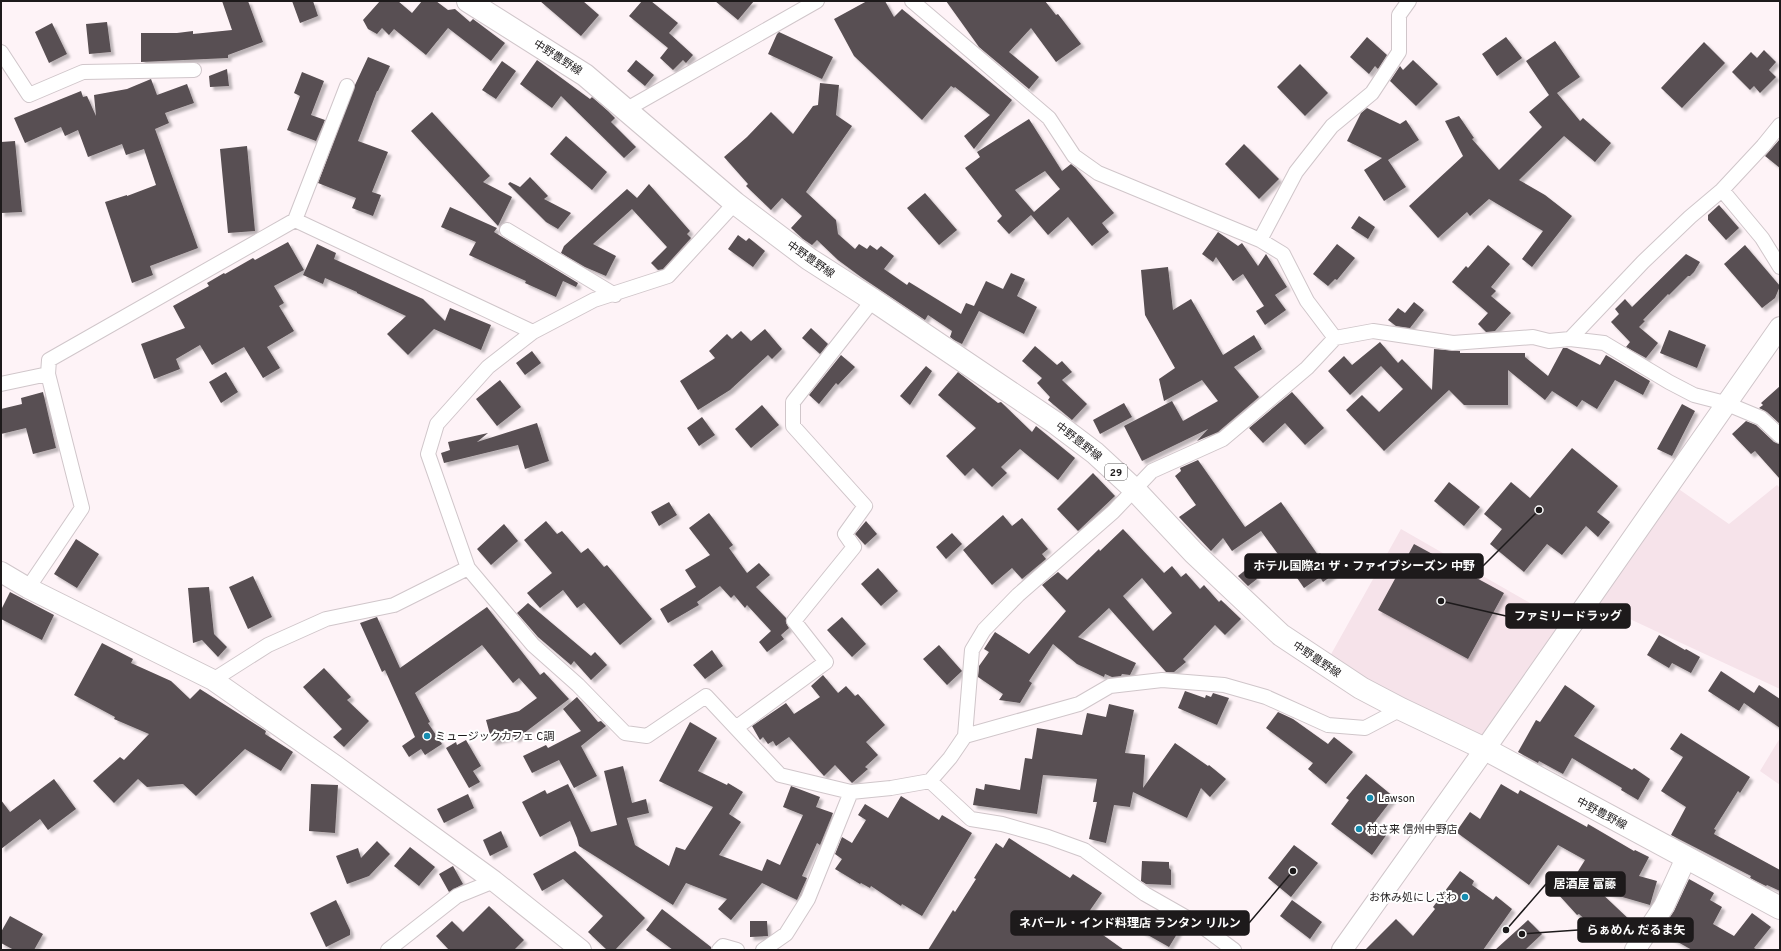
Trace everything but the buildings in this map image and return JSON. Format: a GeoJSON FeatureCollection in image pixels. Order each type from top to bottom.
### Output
{"type":"FeatureCollection","features":[{"type":"Feature","properties":{"kind":"main road","name":"中野豊野線"},"geometry":{"type":"LineString","coordinates":[[468,1],[585,75],[627,109],[735,203],[809,259],[873,300],[1054,422],[1095,453],[1134,489],[1194,553],[1281,635],[1361,688],[1401,710],[1485,749],[1780,908]]}},
{"type":"Feature","properties":{"kind":"street"},"geometry":{"type":"LineString","coordinates":[[627,109],[817,1]]}},
{"type":"Feature","properties":{"kind":"street"},"geometry":{"type":"LineString","coordinates":[[912,1],[1049,118],[1074,156],[1098,173],[1260,240],[1283,254],[1307,301],[1335,338]]}},
{"type":"Feature","properties":{"kind":"street"},"geometry":{"type":"LineString","coordinates":[[1260,240],[1296,172],[1332,126],[1372,93],[1399,52],[1399,15],[1409,1]]}},
{"type":"Feature","properties":{"kind":"street"},"geometry":{"type":"LineString","coordinates":[[2,57],[29,95],[83,72],[194,70]]}},
{"type":"Feature","properties":{"kind":"street"},"geometry":{"type":"LineString","coordinates":[[28,588],[82,508],[48,374],[50,360],[295,220],[347,86]]}},
{"type":"Feature","properties":{"kind":"street"},"geometry":{"type":"LineString","coordinates":[[1570,339],[1649,257],[1690,217],[1722,190],[1763,146],[1780,125]]}},
{"type":"Feature","properties":{"kind":"street"},"geometry":{"type":"LineString","coordinates":[[1722,190],[1762,238],[1780,267]]}},
{"type":"Feature","properties":{"kind":"street"},"geometry":{"type":"LineString","coordinates":[[735,203],[668,276],[594,300],[533,332],[488,367],[437,424],[428,454],[468,568],[533,645],[578,685],[625,733],[647,736],[706,696],[737,727],[780,776],[851,792],[930,781],[950,758],[964,736],[972,650],[984,630],[1018,595],[1113,512],[1152,471],[1222,440],[1307,368],[1335,338],[1372,332],[1453,343],[1532,337],[1549,341],[1570,339],[1604,343],[1669,382],[1694,395],[1725,403],[1761,418],[1780,436]]}},
{"type":"Feature","properties":{"kind":"street"},"geometry":{"type":"LineString","coordinates":[[295,220],[533,332]]}},
{"type":"Feature","properties":{"kind":"street"},"geometry":{"type":"LineString","coordinates":[[507,230],[615,294]]}},
{"type":"Feature","properties":{"kind":"street"},"geometry":{"type":"LineString","coordinates":[[737,727],[826,662],[794,621],[854,547],[845,534],[865,506],[793,426],[793,402],[873,300]]}},
{"type":"Feature","properties":{"kind":"street"},"geometry":{"type":"LineString","coordinates":[[1342,950],[1485,749],[1725,403],[1780,327]]}},
{"type":"Feature","properties":{"kind":"street"},"geometry":{"type":"LineString","coordinates":[[1,384],[48,374]]}},
{"type":"Feature","properties":{"kind":"street"},"geometry":{"type":"LineString","coordinates":[[214,680],[268,645],[326,619],[394,605],[468,568]]}},
{"type":"Feature","properties":{"kind":"street"},"geometry":{"type":"LineString","coordinates":[[1,572],[28,588],[214,680],[336,766],[494,881],[581,950]]}},
{"type":"Feature","properties":{"kind":"street"},"geometry":{"type":"LineString","coordinates":[[964,736],[1079,704],[1110,686],[1162,680],[1224,685],[1266,697],[1328,725],[1365,728],[1401,710]]}},
{"type":"Feature","properties":{"kind":"street"},"geometry":{"type":"LineString","coordinates":[[930,781],[971,820],[1002,824],[1048,837],[1084,850],[1145,894],[1203,927],[1234,950]]}},
{"type":"Feature","properties":{"kind":"street"},"geometry":{"type":"LineString","coordinates":[[764,950],[786,934],[808,899],[851,792]]}},
{"type":"Feature","properties":{"kind":"street"},"geometry":{"type":"LineString","coordinates":[[1635,950],[1664,906],[1686,858]]}},
{"type":"Feature","properties":{"kind":"street"},"geometry":{"type":"LineString","coordinates":[[388,950],[457,896],[494,881]]}},
{"type":"Feature","properties":{"kind":"street"},"geometry":{"type":"LineString","coordinates":[[719,950],[723,946],[737,950]]}},
{"type":"Feature","properties":{"kind":"shaded area"},"geometry":{"type":"Polygon","coordinates":[[[1670,483],[1729,524],[1777,485],[1780,488],[1780,689],[1589,600],[1670,483]]]}},
{"type":"Feature","properties":{"kind":"shaded area"},"geometry":{"type":"Polygon","coordinates":[[[1401,529],[1570,626],[1485,749],[1325,665],[1401,529]]]}},
{"type":"Feature","properties":{"kind":"shaded area"},"geometry":{"type":"Polygon","coordinates":[[[1780,738],[1780,785],[1760,771],[1780,738]]]}},
{"type":"Feature","properties":{"kind":"place","name":"ホテル国際21 ザ・ファイブシーズン 中野"},"geometry":{"type":"Point","coordinates":[1539,510]}},
{"type":"Feature","properties":{"kind":"place","name":"ファミリードラッグ"},"geometry":{"type":"Point","coordinates":[1441,601]}},
{"type":"Feature","properties":{"kind":"place","name":"ミュージックカフェ C調"},"geometry":{"type":"Point","coordinates":[427,736]}},
{"type":"Feature","properties":{"kind":"place","name":"Lawson"},"geometry":{"type":"Point","coordinates":[1370,798]}},
{"type":"Feature","properties":{"kind":"place","name":"村さ来 信州中野店"},"geometry":{"type":"Point","coordinates":[1359,829]}},
{"type":"Feature","properties":{"kind":"place","name":"ネパール・インド料理店 ランタン リルン"},"geometry":{"type":"Point","coordinates":[1293,871]}},
{"type":"Feature","properties":{"kind":"place","name":"お休み処にしざわ"},"geometry":{"type":"Point","coordinates":[1465,897]}},
{"type":"Feature","properties":{"kind":"place","name":"居酒屋 富藤"},"geometry":{"type":"Point","coordinates":[1506,930]}},
{"type":"Feature","properties":{"kind":"place","name":"らぁめん だるま矢"},"geometry":{"type":"Point","coordinates":[1522,934]}}]}
